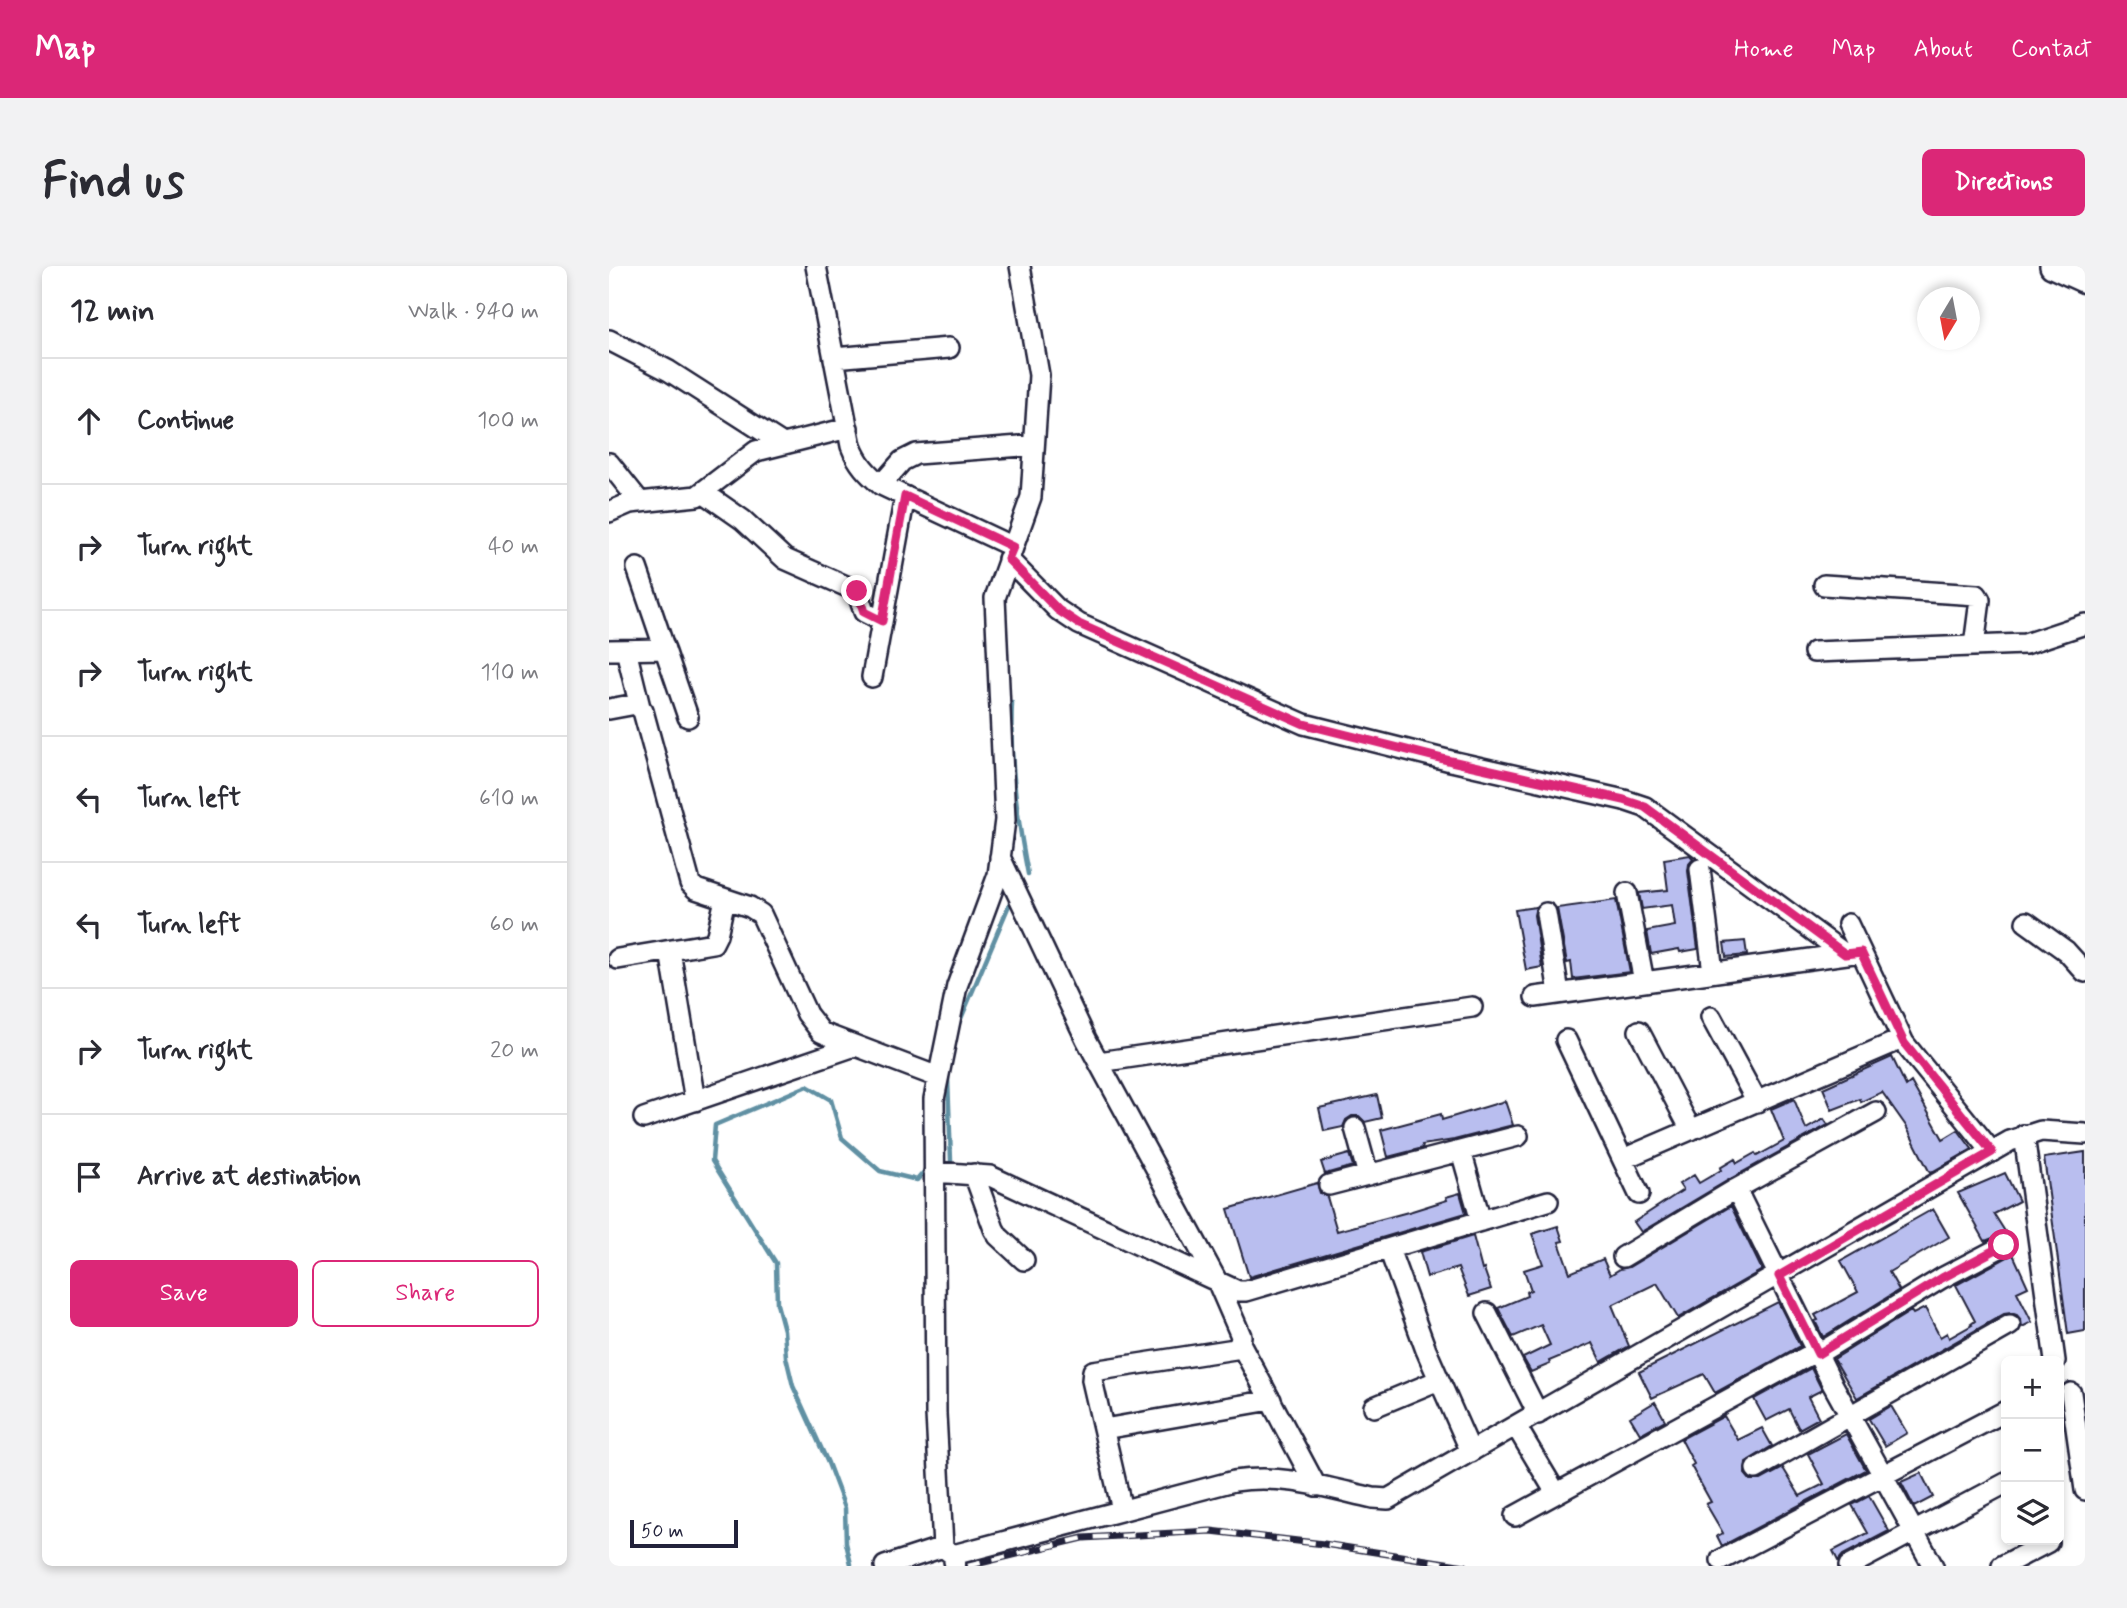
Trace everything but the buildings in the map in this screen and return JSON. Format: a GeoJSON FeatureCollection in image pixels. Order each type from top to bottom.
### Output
{"type":"FeatureCollection","features":[{"type":"Feature","properties":{"kind":"main road"},"geometry":{"type":"LineString","coordinates":[[2052,266],[2085,281]]}},
{"type":"Feature","properties":{"kind":"street"},"geometry":{"type":"LineString","coordinates":[[816,266],[856,460],[881,485],[1011,553],[1058,610],[1079,624],[1304,724],[1645,807],[1853,953]]}},
{"type":"Feature","properties":{"kind":"street"},"geometry":{"type":"LineString","coordinates":[[950,1556],[936,1414],[934,1099],[957,986],[998,874],[1005,820],[995,598],[1031,497],[1039,375],[1020,266]]}},
{"type":"Feature","properties":{"kind":"street"},"geometry":{"type":"LineString","coordinates":[[609,340],[669,371],[783,444]]}},
{"type":"Feature","properties":{"kind":"street"},"geometry":{"type":"LineString","coordinates":[[834,358],[949,348]]}},
{"type":"Feature","properties":{"kind":"street"},"geometry":{"type":"LineString","coordinates":[[609,512],[623,505],[690,497],[703,492],[751,454],[848,428]]}},
{"type":"Feature","properties":{"kind":"street"},"geometry":{"type":"LineString","coordinates":[[881,485],[902,461],[916,454],[1034,445]]}},
{"type":"Feature","properties":{"kind":"street"},"geometry":{"type":"LineString","coordinates":[[609,463],[640,502]]}},
{"type":"Feature","properties":{"kind":"street"},"geometry":{"type":"LineString","coordinates":[[703,492],[743,520],[785,559],[857,591],[864,612],[882,621]]}},
{"type":"Feature","properties":{"kind":"street"},"geometry":{"type":"LineString","coordinates":[[872,677],[905,496]]}},
{"type":"Feature","properties":{"kind":"street"},"geometry":{"type":"LineString","coordinates":[[637,568],[688,717]]}},
{"type":"Feature","properties":{"kind":"street"},"geometry":{"type":"LineString","coordinates":[[1824,585],[1977,595],[1980,600],[1975,646]]}},
{"type":"Feature","properties":{"kind":"street"},"geometry":{"type":"LineString","coordinates":[[1814,652],[2033,643],[2085,624]]}},
{"type":"Feature","properties":{"kind":"street"},"geometry":{"type":"LineString","coordinates":[[665,649],[617,650],[640,707],[687,876],[696,888],[750,907],[761,914],[807,1014],[821,1032],[938,1077]]}},
{"type":"Feature","properties":{"kind":"street"},"geometry":{"type":"LineString","coordinates":[[609,709],[632,705],[640,707]]}},
{"type":"Feature","properties":{"kind":"street"},"geometry":{"type":"LineString","coordinates":[[1000,857],[1099,1062],[1218,1283],[1241,1336],[1235,1349],[1097,1368],[1094,1371],[1092,1380],[1122,1510]]}},
{"type":"Feature","properties":{"kind":"street"},"geometry":{"type":"LineString","coordinates":[[1700,869],[1713,972]]}},
{"type":"Feature","properties":{"kind":"street"},"geometry":{"type":"LineString","coordinates":[[1627,893],[1644,982]]}},
{"type":"Feature","properties":{"kind":"street"},"geometry":{"type":"LineString","coordinates":[[618,959],[713,943],[725,899]]}},
{"type":"Feature","properties":{"kind":"street"},"geometry":{"type":"LineString","coordinates":[[1546,914],[1559,993]]}},
{"type":"Feature","properties":{"kind":"street"},"geometry":{"type":"LineString","coordinates":[[2026,922],[2066,951],[2084,968]]}},
{"type":"Feature","properties":{"kind":"street"},"geometry":{"type":"LineString","coordinates":[[1848,924],[1853,953],[1902,1039],[1992,1152]]}},
{"type":"Feature","properties":{"kind":"street"},"geometry":{"type":"LineString","coordinates":[[670,951],[695,1101]]}},
{"type":"Feature","properties":{"kind":"street"},"geometry":{"type":"LineString","coordinates":[[1535,997],[1853,953]]}},
{"type":"Feature","properties":{"kind":"street"},"geometry":{"type":"LineString","coordinates":[[1099,1062],[1472,1007]]}},
{"type":"Feature","properties":{"kind":"street"},"geometry":{"type":"LineString","coordinates":[[1711,1017],[1757,1102]]}},
{"type":"Feature","properties":{"kind":"street"},"geometry":{"type":"LineString","coordinates":[[1639,1031],[1691,1130]]}},
{"type":"Feature","properties":{"kind":"street"},"geometry":{"type":"LineString","coordinates":[[1623,1159],[1902,1039]]}},
{"type":"Feature","properties":{"kind":"street"},"geometry":{"type":"LineString","coordinates":[[1566,1040],[1639,1194]]}},
{"type":"Feature","properties":{"kind":"street"},"geometry":{"type":"LineString","coordinates":[[644,1118],[855,1046]]}},
{"type":"Feature","properties":{"kind":"street"},"geometry":{"type":"LineString","coordinates":[[1623,1257],[1736,1189],[1876,1112]]}},
{"type":"Feature","properties":{"kind":"street"},"geometry":{"type":"LineString","coordinates":[[1355,1128],[1369,1175]]}},
{"type":"Feature","properties":{"kind":"street"},"geometry":{"type":"LineString","coordinates":[[885,1566],[950,1556],[1258,1477],[1282,1478],[1388,1499],[2024,1135],[2041,1131],[2085,1134]]}},
{"type":"Feature","properties":{"kind":"street"},"geometry":{"type":"LineString","coordinates":[[2024,1135],[2054,1356]]}},
{"type":"Feature","properties":{"kind":"street"},"geometry":{"type":"LineString","coordinates":[[1329,1185],[1518,1136]]}},
{"type":"Feature","properties":{"kind":"street"},"geometry":{"type":"LineString","coordinates":[[1461,1151],[1481,1221]]}},
{"type":"Feature","properties":{"kind":"street"},"geometry":{"type":"LineString","coordinates":[[934,1172],[990,1176],[1238,1291],[1246,1291],[1548,1201]]}},
{"type":"Feature","properties":{"kind":"street"},"geometry":{"type":"LineString","coordinates":[[974,1174],[993,1229],[1024,1260]]}},
{"type":"Feature","properties":{"kind":"street"},"geometry":{"type":"LineString","coordinates":[[1736,1189],[1817,1353],[1933,1566]]}},
{"type":"Feature","properties":{"kind":"street"},"geometry":{"type":"LineString","coordinates":[[1514,1516],[1817,1353],[1942,1278],[2004,1245]]}},
{"type":"Feature","properties":{"kind":"street"},"geometry":{"type":"LineString","coordinates":[[1389,1248],[1439,1380],[1471,1452]]}},
{"type":"Feature","properties":{"kind":"street"},"geometry":{"type":"LineString","coordinates":[[1487,1313],[1538,1414]]}},
{"type":"Feature","properties":{"kind":"street"},"geometry":{"type":"LineString","coordinates":[[1756,1469],[2010,1325]]}},
{"type":"Feature","properties":{"kind":"street"},"geometry":{"type":"LineString","coordinates":[[1240,1343],[1316,1486]]}},
{"type":"Feature","properties":{"kind":"street"},"geometry":{"type":"LineString","coordinates":[[1374,1407],[1439,1380]]}},
{"type":"Feature","properties":{"kind":"street"},"geometry":{"type":"LineString","coordinates":[[2067,1392],[2085,1490]]}},
{"type":"Feature","properties":{"kind":"street"},"geometry":{"type":"LineString","coordinates":[[1104,1429],[1271,1400]]}},
{"type":"Feature","properties":{"kind":"street"},"geometry":{"type":"LineString","coordinates":[[1721,1560],[2001,1415]]}},
{"type":"Feature","properties":{"kind":"street"},"geometry":{"type":"LineString","coordinates":[[1516,1426],[1556,1493]]}},
{"type":"Feature","properties":{"kind":"street"},"geometry":{"type":"LineString","coordinates":[[1849,1566],[2001,1486]]}},
{"type":"Feature","properties":{"kind":"street"},"geometry":{"type":"LineString","coordinates":[[2002,1566],[2042,1545]]}},
{"type":"Feature","properties":{"kind":"waterway"},"geometry":{"type":"LineString","coordinates":[[1012,703],[1015,789],[1028,874]]}},
{"type":"Feature","properties":{"kind":"waterway"},"geometry":{"type":"LineString","coordinates":[[957,1028],[1012,898]]}},
{"type":"Feature","properties":{"kind":"waterway"},"geometry":{"type":"LineString","coordinates":[[948,1078],[951,1161]]}},
{"type":"Feature","properties":{"kind":"waterway"},"geometry":{"type":"LineString","coordinates":[[851,1564],[846,1543],[845,1508],[793,1386],[777,1304],[776,1263],[712,1161],[715,1125],[807,1086],[831,1100],[842,1138],[880,1171],[917,1180],[923,1173]]}},
{"type":"Feature","properties":{"kind":"railway"},"geometry":{"type":"LineString","coordinates":[[968,1566],[1083,1538],[1211,1531],[1324,1544],[1465,1566]]}},
{"type":"Feature","properties":{"kind":"route"},"geometry":{"type":"LineString","coordinates":[[857,591],[864,612],[882,621],[905,496],[1013,547],[1008,559],[1058,610],[1079,624],[1304,724],[1645,807],[1845,954],[1861,952],[1904,1043],[1992,1152],[1779,1276],[1818,1354],[1942,1278],[2004,1245]]}}]}
